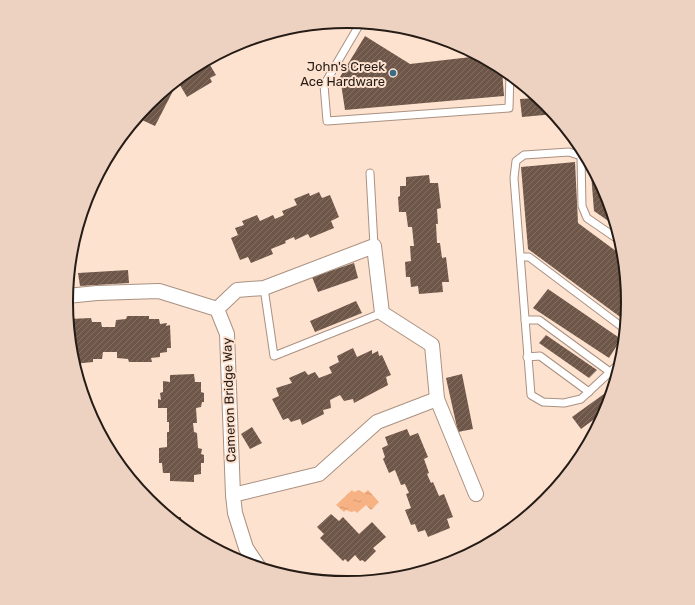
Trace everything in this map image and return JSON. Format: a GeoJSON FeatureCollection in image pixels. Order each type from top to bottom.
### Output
{"type":"FeatureCollection","features":[{"type":"Feature","properties":{"kind":"street"},"geometry":{"type":"LineString","coordinates":[[73,295],[159,291],[217,310],[237,290],[264,288],[374,246],[382,313],[432,345],[437,399],[476,494]]}},
{"type":"Feature","properties":{"kind":"street","name":"Cameron Bridge Way"},"geometry":{"type":"LineString","coordinates":[[217,310],[227,334],[235,513],[246,548],[254,560]]}},
{"type":"Feature","properties":{"kind":"street"},"geometry":{"type":"LineString","coordinates":[[233,494],[319,474],[377,422],[437,399]]}},
{"type":"Feature","properties":{"kind":"lane"},"geometry":{"type":"LineString","coordinates":[[357,29],[324,86],[327,121],[509,108],[510,81]]}},
{"type":"Feature","properties":{"kind":"lane"},"geometry":{"type":"LineString","coordinates":[[579,155],[569,152],[524,155],[516,161],[514,178],[531,394],[543,402],[564,403],[581,399],[614,368]]}},
{"type":"Feature","properties":{"kind":"lane"},"geometry":{"type":"LineString","coordinates":[[581,158],[582,206],[587,218],[614,237]]}},
{"type":"Feature","properties":{"kind":"lane"},"geometry":{"type":"LineString","coordinates":[[370,173],[374,246]]}},
{"type":"Feature","properties":{"kind":"lane"},"geometry":{"type":"LineString","coordinates":[[520,257],[529,257],[621,326]]}},
{"type":"Feature","properties":{"kind":"lane"},"geometry":{"type":"LineString","coordinates":[[264,288],[274,356],[382,313]]}},
{"type":"Feature","properties":{"kind":"lane"},"geometry":{"type":"LineString","coordinates":[[525,320],[539,320],[610,372]]}},
{"type":"Feature","properties":{"kind":"lane"},"geometry":{"type":"LineString","coordinates":[[527,357],[540,356],[588,392]]}},
{"type":"Feature","properties":{"kind":"water"},"geometry":{"type":"Polygon","coordinates":[[[352,490],[354,492],[359,490],[364,493],[368,490],[379,502],[371,510],[366,505],[357,513],[355,511],[351,512],[346,510],[344,512],[336,505],[352,490]]]}},
{"type":"Feature","properties":{"kind":"building"},"geometry":{"type":"Polygon","coordinates":[[[365,36],[410,64],[471,57],[502,76],[504,96],[345,110],[340,77],[365,36]]]}},
{"type":"Feature","properties":{"kind":"building"},"geometry":{"type":"Polygon","coordinates":[[[210,65],[216,75],[210,78],[212,82],[187,97],[180,85],[210,65]]]}},
{"type":"Feature","properties":{"kind":"building"},"geometry":{"type":"Polygon","coordinates":[[[173,91],[155,126],[143,120],[153,108],[173,91]]]}},
{"type":"Feature","properties":{"kind":"building"},"geometry":{"type":"Polygon","coordinates":[[[531,98],[548,115],[522,117],[520,99],[531,98]]]}},
{"type":"Feature","properties":{"kind":"building"},"geometry":{"type":"Polygon","coordinates":[[[575,162],[578,223],[618,252],[622,302],[621,318],[528,249],[521,167],[575,162]]]}},
{"type":"Feature","properties":{"kind":"building"},"geometry":{"type":"Polygon","coordinates":[[[429,175],[430,183],[438,183],[441,208],[437,209],[437,243],[440,243],[442,258],[446,257],[449,282],[442,282],[443,292],[419,294],[418,286],[411,287],[410,277],[406,277],[405,262],[411,261],[410,246],[414,246],[412,227],[408,227],[406,212],[399,212],[398,197],[400,196],[400,186],[406,186],[406,177],[429,175]]]}},
{"type":"Feature","properties":{"kind":"building"},"geometry":{"type":"Polygon","coordinates":[[[591,176],[601,197],[610,222],[594,211],[591,176]]]}},
{"type":"Feature","properties":{"kind":"building"},"geometry":{"type":"Polygon","coordinates":[[[319,192],[322,198],[330,195],[339,217],[331,221],[334,228],[310,238],[308,234],[295,240],[294,237],[285,241],[286,243],[271,249],[273,254],[251,263],[248,257],[240,260],[231,238],[238,235],[235,228],[244,225],[242,221],[257,215],[260,221],[273,215],[275,219],[284,215],[282,211],[297,205],[294,199],[309,193],[310,196],[319,192]]]}},
{"type":"Feature","properties":{"kind":"building"},"geometry":{"type":"Polygon","coordinates":[[[354,263],[358,278],[318,292],[312,277],[354,263]]]}},
{"type":"Feature","properties":{"kind":"building"},"geometry":{"type":"Polygon","coordinates":[[[128,270],[129,283],[80,286],[78,273],[128,270]]]}},
{"type":"Feature","properties":{"kind":"building"},"geometry":{"type":"Polygon","coordinates":[[[548,289],[620,338],[619,342],[609,358],[533,308],[548,289]]]}},
{"type":"Feature","properties":{"kind":"building"},"geometry":{"type":"Polygon","coordinates":[[[356,301],[362,313],[315,332],[310,321],[356,301]]]}},
{"type":"Feature","properties":{"kind":"building"},"geometry":{"type":"Polygon","coordinates":[[[127,316],[149,316],[149,319],[159,319],[160,324],[167,323],[166,326],[170,325],[171,348],[167,348],[167,352],[160,353],[160,357],[151,358],[152,362],[129,362],[128,359],[117,358],[117,352],[103,352],[102,359],[93,359],[93,362],[80,363],[75,338],[74,319],[91,318],[92,322],[101,322],[102,327],[115,327],[116,320],[126,319],[127,316]]]}},
{"type":"Feature","properties":{"kind":"building"},"geometry":{"type":"Polygon","coordinates":[[[546,335],[597,370],[589,378],[539,343],[546,335]]]}},
{"type":"Feature","properties":{"kind":"building"},"geometry":{"type":"Polygon","coordinates":[[[353,348],[357,357],[372,350],[372,354],[378,351],[379,356],[382,355],[391,375],[386,377],[388,385],[354,403],[353,399],[344,401],[340,395],[330,400],[331,408],[323,410],[324,414],[302,425],[300,419],[291,422],[288,418],[283,420],[272,399],[279,396],[276,388],[292,383],[289,378],[305,371],[308,375],[315,372],[319,378],[332,373],[329,367],[339,362],[337,356],[353,348]]]}},
{"type":"Feature","properties":{"kind":"building"},"geometry":{"type":"Polygon","coordinates":[[[194,374],[195,382],[201,382],[201,392],[204,393],[204,402],[202,402],[201,407],[196,408],[197,423],[193,423],[194,432],[197,433],[198,448],[202,449],[201,454],[204,455],[204,463],[201,463],[201,474],[194,475],[194,482],[170,481],[170,473],[163,473],[162,463],[159,463],[159,448],[167,447],[169,422],[167,422],[167,408],[158,408],[158,399],[161,400],[160,393],[163,392],[163,381],[170,382],[170,375],[194,374]]]}},
{"type":"Feature","properties":{"kind":"building"},"geometry":{"type":"Polygon","coordinates":[[[462,374],[473,429],[458,432],[446,378],[462,374]]]}},
{"type":"Feature","properties":{"kind":"building"},"geometry":{"type":"Polygon","coordinates":[[[607,392],[597,417],[581,429],[572,417],[607,392]]]}},
{"type":"Feature","properties":{"kind":"building"},"geometry":{"type":"Polygon","coordinates":[[[252,427],[262,443],[250,449],[241,434],[252,427]]]}},
{"type":"Feature","properties":{"kind":"building"},"geometry":{"type":"Polygon","coordinates":[[[407,429],[410,436],[418,433],[428,457],[424,459],[429,473],[427,474],[431,483],[433,482],[439,496],[444,494],[453,517],[447,519],[450,528],[428,537],[425,530],[418,532],[415,524],[411,525],[405,510],[411,508],[406,494],[409,493],[405,484],[401,485],[395,470],[389,473],[383,459],[385,457],[382,448],[388,445],[385,437],[407,429]]]}},
{"type":"Feature","properties":{"kind":"building"},"geometry":{"type":"Polygon","coordinates":[[[331,514],[339,521],[343,517],[359,534],[372,522],[386,537],[373,548],[376,551],[365,562],[362,560],[360,561],[355,555],[348,562],[345,559],[343,561],[320,538],[324,534],[317,527],[331,514]]]}},
{"type":"Feature","properties":{"kind":"place","name":"John's Creek Ace Hardware"},"geometry":{"type":"Point","coordinates":[393,73]}}]}
